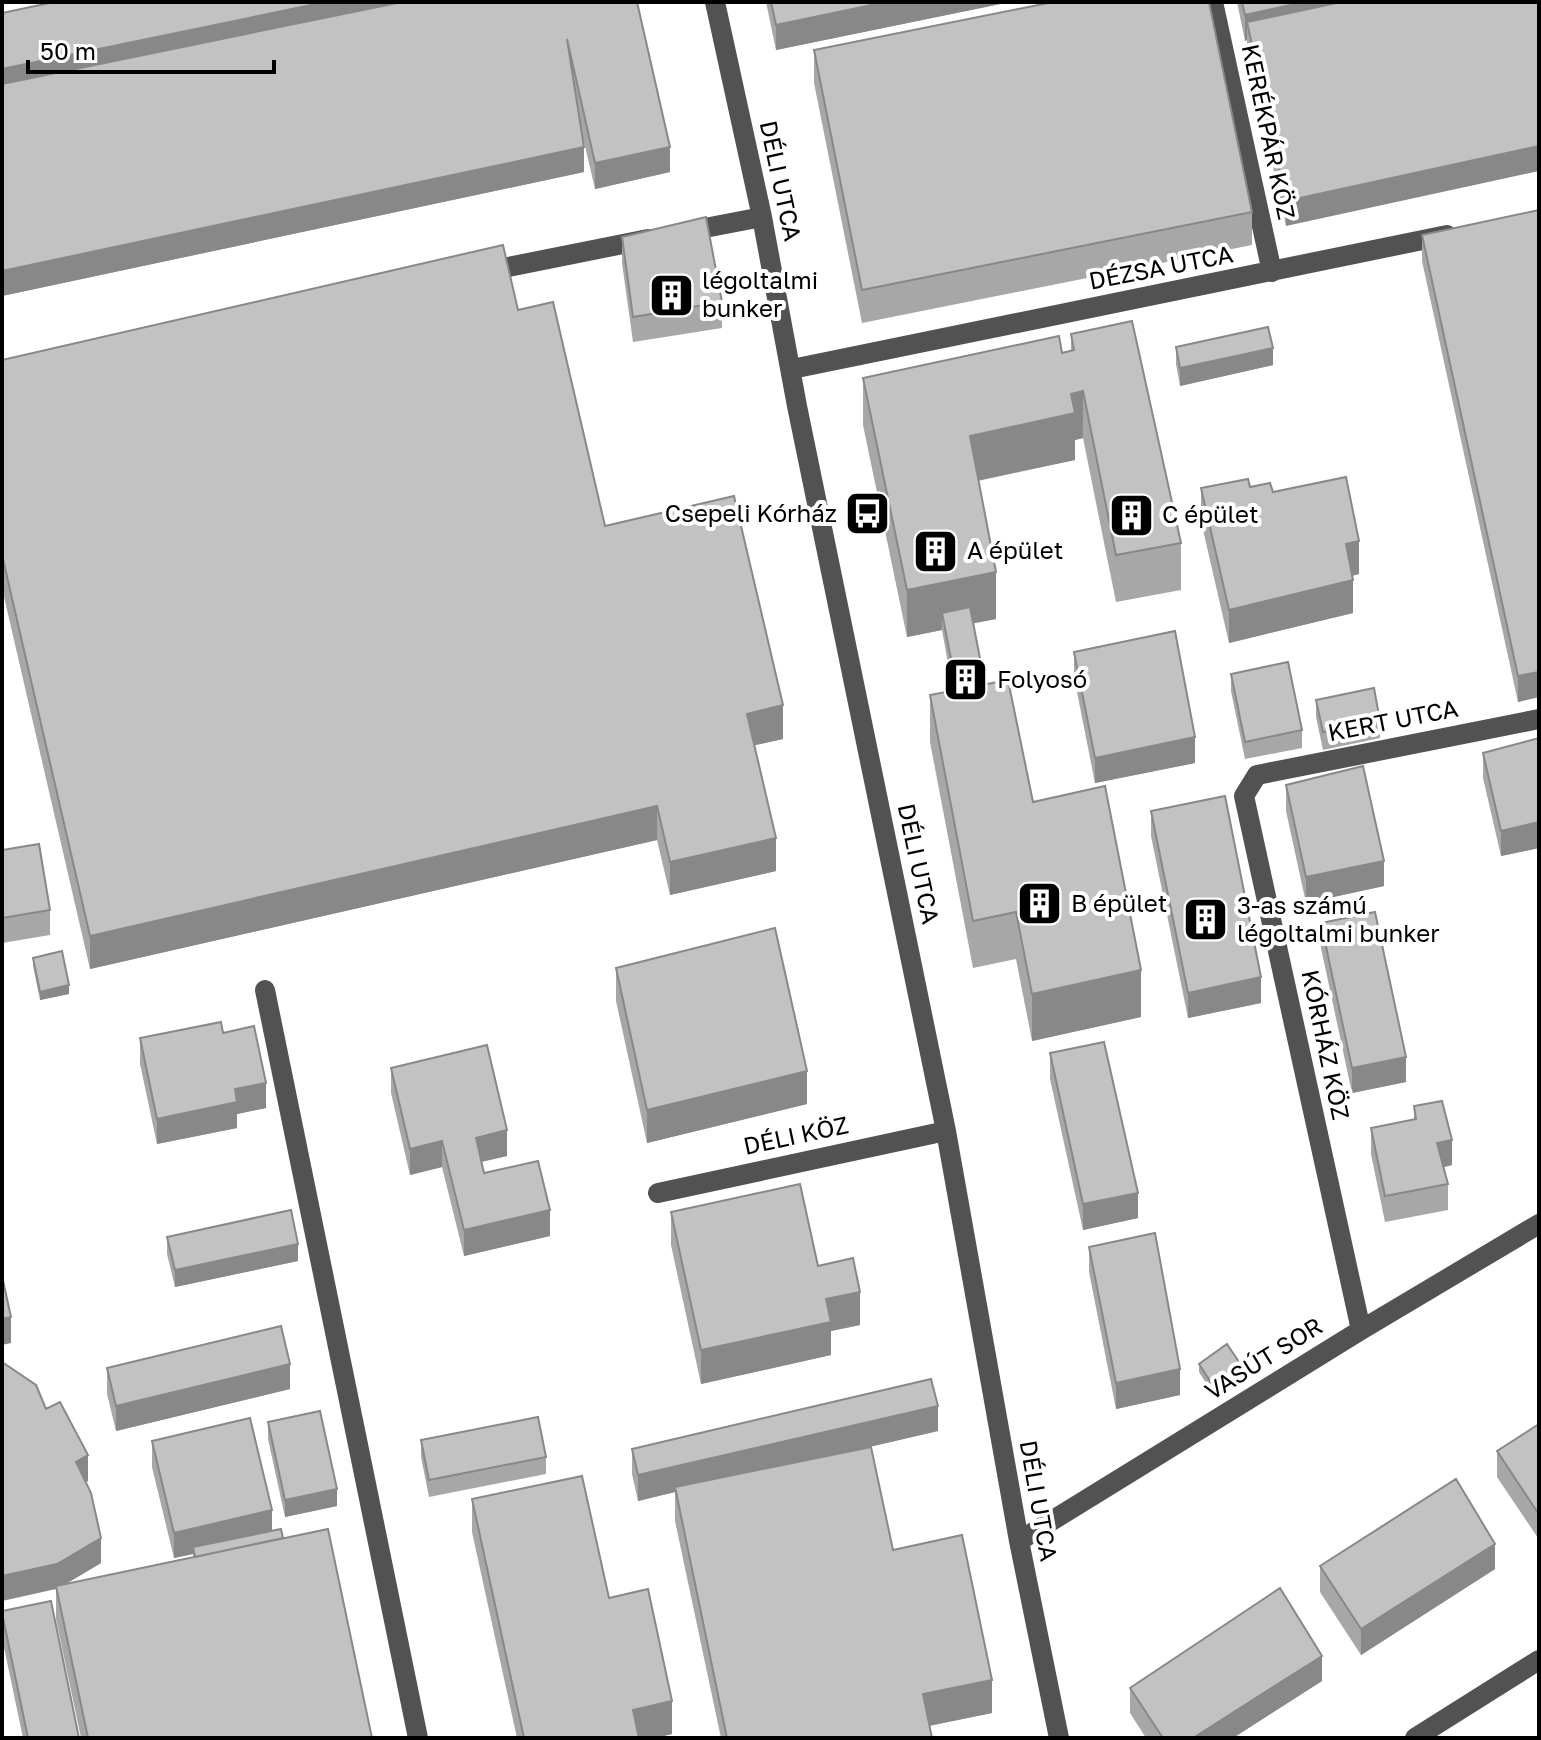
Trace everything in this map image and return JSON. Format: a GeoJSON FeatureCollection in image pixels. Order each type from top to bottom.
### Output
{"type":"FeatureCollection","features":[{"type":"Feature","properties":{"kind":"street","name":"DÉLI UTCA"},"geometry":{"type":"LineString","coordinates":[[715,2],[762,217],[946,1131],[1019,1541],[1059,1738]]}},
{"type":"Feature","properties":{"kind":"street","name":"KERÉKPÁR KÖZ"},"geometry":{"type":"LineString","coordinates":[[1213,2],[1231,49],[1272,272]]}},
{"type":"Feature","properties":{"kind":"street"},"geometry":{"type":"LineString","coordinates":[[467,275],[762,217]]}},
{"type":"Feature","properties":{"kind":"street","name":"DÉZSA UTCA"},"geometry":{"type":"LineString","coordinates":[[792,369],[1465,231]]}},
{"type":"Feature","properties":{"kind":"street","name":"KERT UTCA"},"geometry":{"type":"LineString","coordinates":[[1257,775],[1539,719]]}},
{"type":"Feature","properties":{"kind":"street","name":"KÓRHÁZ KÖZ"},"geometry":{"type":"LineString","coordinates":[[1257,775],[1244,796],[1361,1330]]}},
{"type":"Feature","properties":{"kind":"street"},"geometry":{"type":"LineString","coordinates":[[265,990],[418,1738]]}},
{"type":"Feature","properties":{"kind":"street","name":"DÉLI KÖZ"},"geometry":{"type":"LineString","coordinates":[[658,1193],[946,1131]]}},
{"type":"Feature","properties":{"kind":"street","name":"VASÚT SOR"},"geometry":{"type":"LineString","coordinates":[[1019,1541],[1539,1224]]}},
{"type":"Feature","properties":{"kind":"street"},"geometry":{"type":"LineString","coordinates":[[1415,1738],[1539,1660]]}},
{"type":"Feature","properties":{"kind":"building"},"geometry":{"type":"Polygon","coordinates":[[[54,2],[326,2],[2,69],[2,13],[54,2]]]}},
{"type":"Feature","properties":{"kind":"building"},"geometry":{"type":"Polygon","coordinates":[[[402,2],[637,2],[670,147],[595,163],[567,39],[584,147],[2,271],[2,84],[402,2]]]}},
{"type":"Feature","properties":{"kind":"building"},"geometry":{"type":"Polygon","coordinates":[[[771,2],[886,2],[776,25],[771,2]]]}},
{"type":"Feature","properties":{"kind":"building"},"geometry":{"type":"Polygon","coordinates":[[[1053,2],[1209,2],[1252,212],[862,290],[814,50],[1053,2]]]}},
{"type":"Feature","properties":{"kind":"building"},"geometry":{"type":"Polygon","coordinates":[[[1242,2],[1304,2],[1245,15],[1242,2]]]}},
{"type":"Feature","properties":{"kind":"building"},"geometry":{"type":"Polygon","coordinates":[[[1341,2],[1539,2],[1539,146],[1286,201],[1247,22],[1341,2]]]}},
{"type":"Feature","properties":{"kind":"building"},"geometry":{"type":"Polygon","coordinates":[[[1539,210],[1539,672],[1518,676],[1422,235],[1539,210]]]}},
{"type":"Feature","properties":{"kind":"building","name":"légoltalmi bunker"},"geometry":{"type":"Polygon","coordinates":[[[706,217],[722,302],[633,317],[622,237],[706,217]]]}},
{"type":"Feature","properties":{"kind":"building"},"geometry":{"type":"Polygon","coordinates":[[[503,245],[518,310],[553,302],[605,526],[734,496],[783,705],[747,714],[776,838],[670,862],[657,806],[90,936],[2,555],[2,360],[503,245]]]}},
{"type":"Feature","properties":{"kind":"building"},"geometry":{"type":"Polygon","coordinates":[[[1132,321],[1181,543],[1116,555],[1083,391],[1071,394],[1075,413],[970,436],[996,572],[907,590],[863,378],[1059,336],[1062,353],[1074,350],[1071,334],[1132,321]]]}},
{"type":"Feature","properties":{"kind":"building"},"geometry":{"type":"Polygon","coordinates":[[[1268,327],[1273,348],[1180,368],[1176,347],[1268,327]]]}},
{"type":"Feature","properties":{"kind":"building"},"geometry":{"type":"Polygon","coordinates":[[[1346,477],[1359,541],[1346,544],[1353,580],[1229,610],[1201,488],[1248,479],[1250,487],[1270,483],[1273,492],[1346,477]]]}},
{"type":"Feature","properties":{"kind":"building"},"geometry":{"type":"Polygon","coordinates":[[[970,607],[985,684],[957,690],[942,613],[970,607]]]}},
{"type":"Feature","properties":{"kind":"building"},"geometry":{"type":"Polygon","coordinates":[[[1175,631],[1195,737],[1095,758],[1074,652],[1175,631]]]}},
{"type":"Feature","properties":{"kind":"building"},"geometry":{"type":"Polygon","coordinates":[[[1288,662],[1302,730],[1245,742],[1231,674],[1288,662]]]}},
{"type":"Feature","properties":{"kind":"building","name":"B épület"},"geometry":{"type":"Polygon","coordinates":[[[1008,680],[1033,802],[1105,786],[1141,970],[1032,994],[1016,912],[973,921],[930,695],[1008,680]]]}},
{"type":"Feature","properties":{"kind":"building"},"geometry":{"type":"Polygon","coordinates":[[[1374,688],[1380,721],[1323,732],[1316,700],[1374,688]]]}},
{"type":"Feature","properties":{"kind":"building"},"geometry":{"type":"Polygon","coordinates":[[[1539,738],[1539,822],[1501,831],[1483,753],[1539,738]]]}},
{"type":"Feature","properties":{"kind":"building"},"geometry":{"type":"Polygon","coordinates":[[[1363,766],[1384,861],[1306,877],[1286,785],[1363,766]]]}},
{"type":"Feature","properties":{"kind":"building","name":"3-as számú légoltalmi bunker"},"geometry":{"type":"Polygon","coordinates":[[[1225,796],[1261,977],[1188,993],[1151,811],[1225,796]]]}},
{"type":"Feature","properties":{"kind":"building"},"geometry":{"type":"Polygon","coordinates":[[[39,844],[50,910],[2,918],[2,850],[39,844]]]}},
{"type":"Feature","properties":{"kind":"building"},"geometry":{"type":"Polygon","coordinates":[[[1375,912],[1406,1057],[1352,1068],[1321,923],[1375,912]]]}},
{"type":"Feature","properties":{"kind":"building"},"geometry":{"type":"Polygon","coordinates":[[[775,928],[807,1071],[647,1110],[616,968],[775,928]]]}},
{"type":"Feature","properties":{"kind":"building"},"geometry":{"type":"Polygon","coordinates":[[[62,951],[69,985],[40,992],[33,958],[62,951]]]}},
{"type":"Feature","properties":{"kind":"building"},"geometry":{"type":"Polygon","coordinates":[[[221,1022],[223,1033],[254,1026],[266,1083],[235,1089],[237,1102],[157,1119],[140,1038],[221,1022]]]}},
{"type":"Feature","properties":{"kind":"building"},"geometry":{"type":"Polygon","coordinates":[[[1104,1042],[1138,1193],[1083,1204],[1050,1053],[1104,1042]]]}},
{"type":"Feature","properties":{"kind":"building"},"geometry":{"type":"Polygon","coordinates":[[[487,1045],[507,1130],[476,1138],[484,1173],[538,1161],[550,1210],[464,1230],[442,1141],[410,1149],[391,1068],[487,1045]]]}},
{"type":"Feature","properties":{"kind":"building"},"geometry":{"type":"Polygon","coordinates":[[[1442,1101],[1452,1140],[1437,1143],[1448,1184],[1385,1196],[1371,1128],[1416,1119],[1414,1106],[1442,1101]]]}},
{"type":"Feature","properties":{"kind":"building"},"geometry":{"type":"Polygon","coordinates":[[[800,1184],[818,1266],[853,1258],[860,1292],[826,1299],[831,1322],[701,1350],[671,1212],[800,1184]]]}},
{"type":"Feature","properties":{"kind":"building"},"geometry":{"type":"Polygon","coordinates":[[[291,1210],[298,1244],[175,1270],[167,1237],[291,1210]]]}},
{"type":"Feature","properties":{"kind":"building"},"geometry":{"type":"Polygon","coordinates":[[[1155,1233],[1180,1369],[1116,1383],[1089,1247],[1155,1233]]]}},
{"type":"Feature","properties":{"kind":"building"},"geometry":{"type":"Polygon","coordinates":[[[2,1276],[11,1317],[2,1319],[2,1276]]]}},
{"type":"Feature","properties":{"kind":"building"},"geometry":{"type":"Polygon","coordinates":[[[281,1326],[290,1364],[116,1406],[107,1368],[281,1326]]]}},
{"type":"Feature","properties":{"kind":"building"},"geometry":{"type":"Polygon","coordinates":[[[1227,1344],[1243,1368],[1214,1387],[1199,1364],[1227,1344]]]}},
{"type":"Feature","properties":{"kind":"building"},"geometry":{"type":"Polygon","coordinates":[[[2,1362],[36,1385],[46,1409],[60,1402],[88,1455],[76,1462],[91,1493],[101,1538],[57,1564],[2,1576],[2,1362]]]}},
{"type":"Feature","properties":{"kind":"building"},"geometry":{"type":"Polygon","coordinates":[[[931,1379],[938,1406],[638,1475],[632,1449],[931,1379]]]}},
{"type":"Feature","properties":{"kind":"building"},"geometry":{"type":"Polygon","coordinates":[[[320,1411],[337,1489],[285,1500],[268,1422],[320,1411]]]}},
{"type":"Feature","properties":{"kind":"building"},"geometry":{"type":"Polygon","coordinates":[[[538,1417],[546,1457],[429,1480],[421,1440],[538,1417]]]}},
{"type":"Feature","properties":{"kind":"building"},"geometry":{"type":"Polygon","coordinates":[[[250,1418],[272,1510],[174,1533],[152,1441],[250,1418]]]}},
{"type":"Feature","properties":{"kind":"building"},"geometry":{"type":"Polygon","coordinates":[[[1539,1424],[1539,1512],[1538,1513],[1497,1451],[1539,1424]]]}},
{"type":"Feature","properties":{"kind":"building"},"geometry":{"type":"Polygon","coordinates":[[[871,1447],[893,1550],[962,1535],[992,1680],[923,1694],[932,1738],[727,1738],[675,1487],[871,1447]]]}},
{"type":"Feature","properties":{"kind":"building"},"geometry":{"type":"Polygon","coordinates":[[[582,1476],[609,1598],[648,1589],[672,1701],[633,1710],[639,1738],[524,1738],[472,1499],[582,1476]]]}},
{"type":"Feature","properties":{"kind":"building"},"geometry":{"type":"Polygon","coordinates":[[[1456,1479],[1495,1544],[1361,1629],[1320,1566],[1456,1479]]]}},
{"type":"Feature","properties":{"kind":"building"},"geometry":{"type":"Polygon","coordinates":[[[281,1529],[283,1538],[195,1557],[193,1547],[281,1529]]]}},
{"type":"Feature","properties":{"kind":"building"},"geometry":{"type":"Polygon","coordinates":[[[328,1529],[372,1738],[88,1738],[56,1586],[328,1529]]]}},
{"type":"Feature","properties":{"kind":"building"},"geometry":{"type":"Polygon","coordinates":[[[1280,1588],[1322,1656],[1193,1738],[1163,1738],[1130,1688],[1280,1588]]]}},
{"type":"Feature","properties":{"kind":"building"},"geometry":{"type":"Polygon","coordinates":[[[51,1601],[79,1738],[28,1738],[2,1613],[51,1601]]]}},
{"type":"Feature","properties":{"kind":"place","name":"légoltalmi bunker"},"geometry":{"type":"Point","coordinates":[671,295]}},
{"type":"Feature","properties":{"kind":"place","name":"Csepeli Kórház"},"geometry":{"type":"Point","coordinates":[868,514]}},
{"type":"Feature","properties":{"kind":"place","name":"C épület"},"geometry":{"type":"Point","coordinates":[1131,515]}},
{"type":"Feature","properties":{"kind":"place","name":"A épület"},"geometry":{"type":"Point","coordinates":[936,551]}},
{"type":"Feature","properties":{"kind":"place","name":"Folyosó"},"geometry":{"type":"Point","coordinates":[966,680]}},
{"type":"Feature","properties":{"kind":"place","name":"B épület"},"geometry":{"type":"Point","coordinates":[1040,904]}},
{"type":"Feature","properties":{"kind":"place","name":"3-as számú légoltalmi bunker"},"geometry":{"type":"Point","coordinates":[1206,920]}}]}
